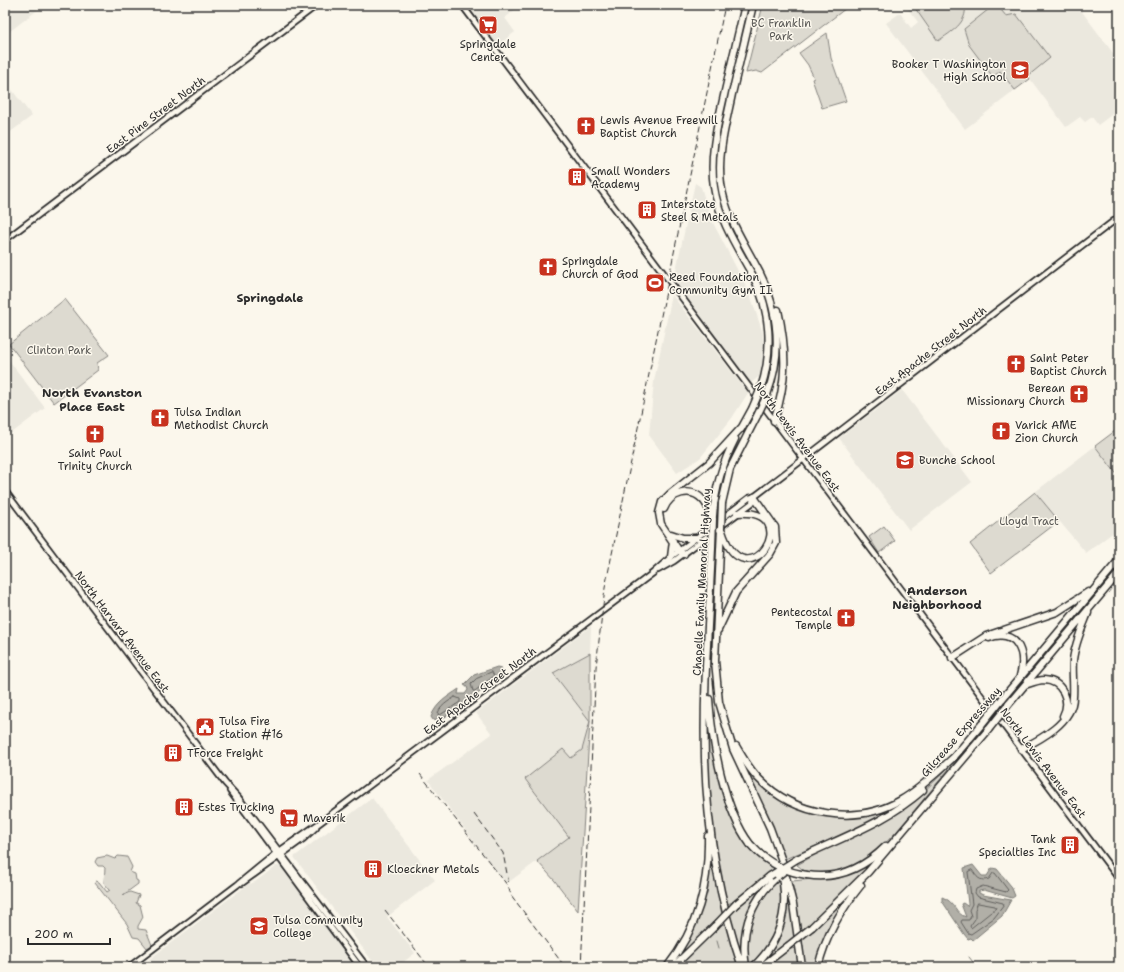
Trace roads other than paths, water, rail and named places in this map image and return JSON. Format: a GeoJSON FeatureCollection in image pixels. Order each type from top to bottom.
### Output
{"type":"FeatureCollection","features":[{"type":"Feature","properties":{"kind":"highway","name":"Chapelle Family Memorial Highway"},"geometry":{"type":"LineString","coordinates":[[742,967],[727,917],[710,830],[704,730],[712,548],[712,510],[723,465],[752,409],[761,388],[768,362],[769,344],[766,309],[753,276],[722,218],[715,195],[712,168],[714,142],[745,5]]}},
{"type":"Feature","properties":{"kind":"highway","name":"Chapelle Family Memorial Highway"},"geometry":{"type":"LineString","coordinates":[[753,5],[724,130],[720,164],[721,184],[727,210],[770,296],[777,330],[776,362],[767,396],[730,469],[722,503],[722,540],[716,633],[716,681],[727,732],[777,844],[789,884],[802,967]]}},
{"type":"Feature","properties":{"kind":"highway"},"geometry":{"type":"LineString","coordinates":[[754,262],[770,285],[785,345],[785,374],[774,420]]}},
{"type":"Feature","properties":{"kind":"highway"},"geometry":{"type":"LineString","coordinates":[[682,551],[660,522],[660,511],[664,500],[671,492],[709,463],[742,427]]}},
{"type":"Feature","properties":{"kind":"highway"},"geometry":{"type":"LineString","coordinates":[[682,551],[665,525],[663,514],[667,502],[674,496],[685,492],[696,495],[712,510]]}},
{"type":"Feature","properties":{"kind":"highway"},"geometry":{"type":"LineString","coordinates":[[716,633],[736,592],[770,554],[776,543],[775,527],[754,497]]}},
{"type":"Feature","properties":{"kind":"highway"},"geometry":{"type":"LineString","coordinates":[[722,540],[731,552],[744,559],[757,557],[768,546],[770,532],[764,520],[752,513],[737,513]]}},
{"type":"Feature","properties":{"kind":"highway"},"geometry":{"type":"LineString","coordinates":[[671,534],[683,538],[697,538]]}},
{"type":"Feature","properties":{"kind":"highway"},"geometry":{"type":"LineString","coordinates":[[671,557],[673,541]]}},
{"type":"Feature","properties":{"kind":"highway","name":"Gilcrease Expressway"},"geometry":{"type":"LineString","coordinates":[[771,878],[809,853],[870,825],[899,809],[928,785],[955,756],[1119,560]]}},
{"type":"Feature","properties":{"kind":"highway","name":"Gilcrease Expressway"},"geometry":{"type":"LineString","coordinates":[[762,964],[812,927],[859,882],[1119,573]]}},
{"type":"Feature","properties":{"kind":"highway"},"geometry":{"type":"LineString","coordinates":[[952,658],[995,632],[1048,616],[1064,609],[1097,586]]}},
{"type":"Feature","properties":{"kind":"highway"},"geometry":{"type":"LineString","coordinates":[[1021,750],[1061,723],[1069,712],[1073,697],[1072,670],[1074,652],[1090,608]]}},
{"type":"Feature","properties":{"kind":"highway"},"geometry":{"type":"LineString","coordinates":[[952,658],[986,639],[995,636],[1005,637],[1015,642],[1022,654],[1023,662],[1018,680]]}},
{"type":"Feature","properties":{"kind":"highway"},"geometry":{"type":"LineString","coordinates":[[707,672],[714,745],[733,812],[741,830],[750,844],[771,863],[793,873],[807,875],[834,874],[860,866],[877,854],[912,820]]}},
{"type":"Feature","properties":{"kind":"highway"},"geometry":{"type":"LineString","coordinates":[[1021,750],[1060,719],[1065,710],[1066,703],[1062,690],[1052,682],[1041,680],[1024,686]]}},
{"type":"Feature","properties":{"kind":"highway"},"geometry":{"type":"LineString","coordinates":[[727,732],[750,768],[771,789],[799,806],[830,814],[862,813],[893,804],[917,790],[955,756]]}},
{"type":"Feature","properties":{"kind":"highway"},"geometry":{"type":"LineString","coordinates":[[667,967],[679,951],[690,932],[703,895],[708,861],[706,782]]}},
{"type":"Feature","properties":{"kind":"highway"},"geometry":{"type":"LineString","coordinates":[[753,967],[762,964],[777,935],[784,913],[785,900],[784,885],[778,860],[760,805]]}},
{"type":"Feature","properties":{"kind":"highway"},"geometry":{"type":"LineString","coordinates":[[818,967],[828,935],[837,917],[901,833]]}},
{"type":"Feature","properties":{"kind":"highway"},"geometry":{"type":"LineString","coordinates":[[673,967],[736,904],[771,878]]}},
{"type":"Feature","properties":{"kind":"highway"},"geometry":{"type":"LineString","coordinates":[[746,967],[744,944],[747,922],[756,902],[771,878]]}},
{"type":"Feature","properties":{"kind":"main road","name":"East Pine Street North"},"geometry":{"type":"LineString","coordinates":[[5,240],[317,5]]}},
{"type":"Feature","properties":{"kind":"main road","name":"North Lewis Avenue East"},"geometry":{"type":"LineString","coordinates":[[462,5],[1119,879]]}},
{"type":"Feature","properties":{"kind":"main road","name":"East Apache Street North"},"geometry":{"type":"LineString","coordinates":[[129,967],[654,573],[749,498],[754,497],[803,460],[1119,217]]}},
{"type":"Feature","properties":{"kind":"main road","name":"North Harvard Avenue East"},"geometry":{"type":"LineString","coordinates":[[5,492],[225,783],[234,799],[367,967]]}},
{"type":"Feature","properties":{"kind":"main road","name":"East Apache Street North"},"geometry":{"type":"LineString","coordinates":[[654,573],[671,557],[752,503],[754,497]]}},
{"type":"Feature","properties":{"kind":"main road"},"geometry":{"type":"LineString","coordinates":[[320,909],[327,904]]}},
{"type":"Feature","properties":{"kind":"main road","name":"North Harvard Avenue East"},"geometry":{"type":"LineString","coordinates":[[320,909],[360,967]]}},
{"type":"Feature","properties":{"kind":"water"},"geometry":{"type":"Polygon","coordinates":[[[497,667],[501,668],[502,674],[474,697],[439,721],[433,720],[431,717],[433,712],[442,701],[459,689],[458,694],[465,694],[468,690],[464,685],[474,675],[497,667]]]}},
{"type":"Feature","properties":{"kind":"water"},"geometry":{"type":"Polygon","coordinates":[[[973,865],[982,876],[987,876],[992,868],[997,869],[1011,886],[1015,896],[1012,898],[984,890],[979,891],[979,893],[983,895],[1011,900],[1002,916],[973,940],[971,938],[968,939],[964,934],[942,901],[942,897],[947,899],[962,915],[966,917],[961,904],[963,903],[967,906],[968,904],[964,868],[973,865]]]}},
{"type":"Feature","properties":{"kind":"waterway"},"geometry":{"type":"LineString","coordinates":[[717,941],[719,948]]}},
{"type":"Feature","properties":{"kind":"waterway"},"geometry":{"type":"LineString","coordinates":[[969,957],[977,967]]}},
{"type":"Feature","properties":{"kind":"railway"},"geometry":{"type":"LineString","coordinates":[[581,967],[596,667],[605,588],[725,5]]}},
{"type":"Feature","properties":{"kind":"railway"},"geometry":{"type":"LineString","coordinates":[[420,774],[508,886],[511,895],[565,967]]}},
{"type":"Feature","properties":{"kind":"railway"},"geometry":{"type":"LineString","coordinates":[[474,814],[503,853],[509,884]]}},
{"type":"Feature","properties":{"kind":"railway"},"geometry":{"type":"LineString","coordinates":[[385,910],[429,967]]}},
{"type":"Feature","properties":{"kind":"place","name":"Springdale Center"},"geometry":{"type":"Point","coordinates":[488,25]}},
{"type":"Feature","properties":{"kind":"place","name":"Booker T Washington High School"},"geometry":{"type":"Point","coordinates":[1020,70]}},
{"type":"Feature","properties":{"kind":"place","name":"Lewis Avenue Freewill Baptist Church"},"geometry":{"type":"Point","coordinates":[586,126]}},
{"type":"Feature","properties":{"kind":"place","name":"Small Wonders Academy"},"geometry":{"type":"Point","coordinates":[577,177]}},
{"type":"Feature","properties":{"kind":"place","name":"Interstate Steel & Metals"},"geometry":{"type":"Point","coordinates":[647,210]}},
{"type":"Feature","properties":{"kind":"place","name":"Springdale Church of God"},"geometry":{"type":"Point","coordinates":[548,267]}},
{"type":"Feature","properties":{"kind":"place","name":"Reed Foundation Community Gym II"},"geometry":{"type":"Point","coordinates":[655,283]}},
{"type":"Feature","properties":{"kind":"place","name":"Saint Peter Baptist Church"},"geometry":{"type":"Point","coordinates":[1016,364]}},
{"type":"Feature","properties":{"kind":"place","name":"Berean Missionary Church"},"geometry":{"type":"Point","coordinates":[1079,394]}},
{"type":"Feature","properties":{"kind":"place","name":"Tulsa Indian Methodist Church"},"geometry":{"type":"Point","coordinates":[160,418]}},
{"type":"Feature","properties":{"kind":"place","name":"Varick AME Zion Church"},"geometry":{"type":"Point","coordinates":[1001,431]}},
{"type":"Feature","properties":{"kind":"place","name":"Saint Paul Trinity Church"},"geometry":{"type":"Point","coordinates":[95,434]}},
{"type":"Feature","properties":{"kind":"place","name":"Bunche School"},"geometry":{"type":"Point","coordinates":[905,460]}},
{"type":"Feature","properties":{"kind":"place","name":"Pentecostal Temple"},"geometry":{"type":"Point","coordinates":[846,618]}},
{"type":"Feature","properties":{"kind":"place","name":"Tulsa Fire Station #16"},"geometry":{"type":"Point","coordinates":[205,727]}},
{"type":"Feature","properties":{"kind":"place","name":"TForce Freight"},"geometry":{"type":"Point","coordinates":[173,753]}},
{"type":"Feature","properties":{"kind":"place","name":"Estes Trucking"},"geometry":{"type":"Point","coordinates":[184,807]}},
{"type":"Feature","properties":{"kind":"place","name":"Maverik"},"geometry":{"type":"Point","coordinates":[289,818]}},
{"type":"Feature","properties":{"kind":"place","name":"Tank Specialties Inc"},"geometry":{"type":"Point","coordinates":[1070,845]}},
{"type":"Feature","properties":{"kind":"place","name":"Kloeckner Metals"},"geometry":{"type":"Point","coordinates":[373,869]}},
{"type":"Feature","properties":{"kind":"place","name":"Tulsa Community College"},"geometry":{"type":"Point","coordinates":[259,926]}},
{"type":"Feature","properties":{"kind":"district","name":"Springdale"},"geometry":{"type":"Point","coordinates":[270,298]}},
{"type":"Feature","properties":{"kind":"district","name":"North Evanston Place East"},"geometry":{"type":"Point","coordinates":[92,400]}},
{"type":"Feature","properties":{"kind":"district","name":"Anderson Neighborhood"},"geometry":{"type":"Point","coordinates":[937,598]}},
{"type":"Feature","properties":{"kind":"park label","name":"BC Franklin Park"},"geometry":{"type":"Point","coordinates":[781,29]}},
{"type":"Feature","properties":{"kind":"park label","name":"Clinton Park"},"geometry":{"type":"Point","coordinates":[59,350]}},
{"type":"Feature","properties":{"kind":"park label","name":"Lloyd Tract"},"geometry":{"type":"Point","coordinates":[1029,521]}}]}
